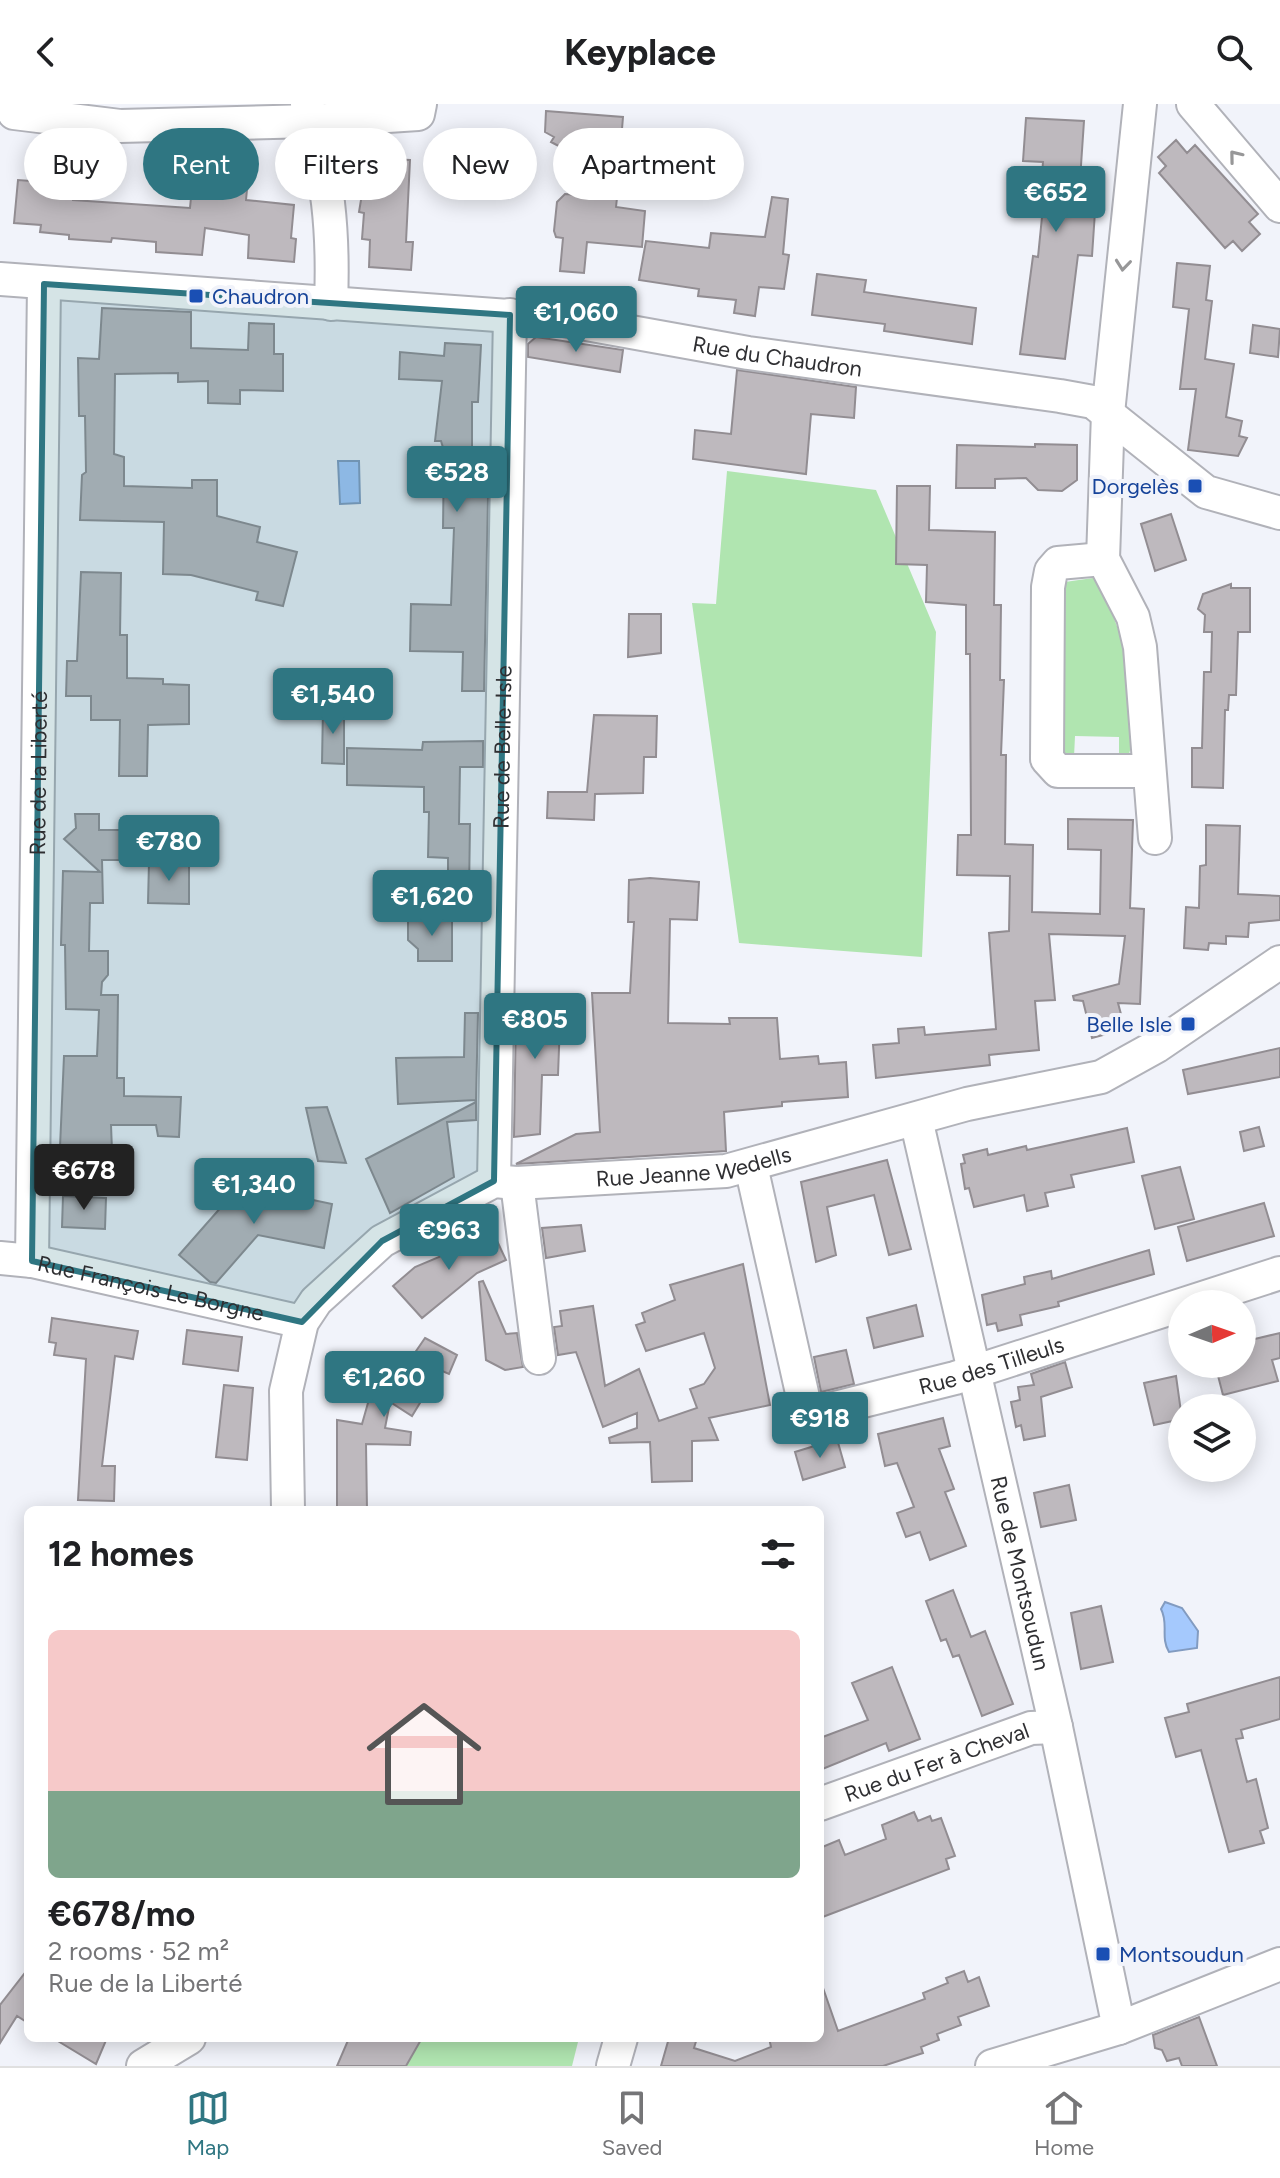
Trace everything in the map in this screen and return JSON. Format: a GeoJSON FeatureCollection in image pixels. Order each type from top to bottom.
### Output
{"type":"FeatureCollection","features":[{"type":"Feature","properties":{"kind":"street"},"geometry":{"type":"LineString","coordinates":[[15,104],[14,113],[120,126],[216,113],[418,114],[420,104]]}},
{"type":"Feature","properties":{"kind":"street"},"geometry":{"type":"LineString","coordinates":[[1140,104],[1108,413],[1103,559],[1133,617],[1140,647],[1148,713],[1148,771],[1155,838]]}},
{"type":"Feature","properties":{"kind":"street"},"geometry":{"type":"LineString","coordinates":[[1193,104],[1280,206]]}},
{"type":"Feature","properties":{"kind":"street"},"geometry":{"type":"LineString","coordinates":[[309,113],[323,159],[334,241],[331,304]]}},
{"type":"Feature","properties":{"kind":"street","name":"Rue du Chaudron"},"geometry":{"type":"LineString","coordinates":[[0,279],[564,320],[748,353],[1093,402],[1206,492],[1280,513]]}},
{"type":"Feature","properties":{"kind":"street","name":"Rue de la Liberté"},"geometry":{"type":"LineString","coordinates":[[32,1261],[44,284]]}},
{"type":"Feature","properties":{"kind":"street","name":"Rue de Belle-Isle"},"geometry":{"type":"LineString","coordinates":[[510,315],[505,1182],[539,1358]]}},
{"type":"Feature","properties":{"kind":"street"},"geometry":{"type":"LineString","coordinates":[[1103,559],[1058,563],[1051,571],[1048,587],[1047,759],[1058,771],[1148,771]]}},
{"type":"Feature","properties":{"kind":"street","name":"Rue Jeanne Wedells"},"geometry":{"type":"LineString","coordinates":[[288,1506],[286,1391],[302,1322],[316,1301],[382,1241],[505,1182],[718,1173],[967,1104],[1101,1077],[1157,1046],[1280,962]]}},
{"type":"Feature","properties":{"kind":"street","name":"Rue de Montsoudun"},"geometry":{"type":"LineString","coordinates":[[916,1119],[1056,1727],[1119,2028]]}},
{"type":"Feature","properties":{"kind":"street","name":"Rue des Tilleuls"},"geometry":{"type":"LineString","coordinates":[[751,1166],[807,1415],[975,1371],[1280,1273]]}},
{"type":"Feature","properties":{"kind":"street","name":"Rue François Le Borgne"},"geometry":{"type":"LineString","coordinates":[[0,1258],[32,1261],[302,1322]]}},
{"type":"Feature","properties":{"kind":"street","name":"Rue du Fer à Cheval"},"geometry":{"type":"LineString","coordinates":[[824,1803],[1031,1728],[1056,1727]]}},
{"type":"Feature","properties":{"kind":"street"},"geometry":{"type":"LineString","coordinates":[[992,2066],[1119,2028],[1280,1964]]}},
{"type":"Feature","properties":{"kind":"street"},"geometry":{"type":"LineString","coordinates":[[143,2066],[182,2042]]}},
{"type":"Feature","properties":{"kind":"street"},"geometry":{"type":"LineString","coordinates":[[613,2066],[620,2042]]}},
{"type":"Feature","properties":{"kind":"highlighted area"},"geometry":{"type":"Polygon","coordinates":[[[44,284],[510,315],[494,1181],[382,1241],[302,1322],[32,1261],[44,284]]]}},
{"type":"Feature","properties":{"kind":"green space"},"geometry":{"type":"Polygon","coordinates":[[[727,471],[876,490],[936,632],[922,957],[739,943],[692,603],[716,604],[727,471]]]}},
{"type":"Feature","properties":{"kind":"green space"},"geometry":{"type":"Polygon","coordinates":[[[1100,580],[1126,651],[1132,743],[1129,754],[1119,758],[1119,737],[1075,736],[1074,757],[1066,754],[1062,747],[1065,582],[1100,580]]]}},
{"type":"Feature","properties":{"kind":"green space"},"geometry":{"type":"Polygon","coordinates":[[[419,2042],[578,2042],[572,2066],[406,2066],[419,2042]]]}},
{"type":"Feature","properties":{"kind":"water"},"geometry":{"type":"Polygon","coordinates":[[[338,461],[359,461],[360,503],[340,504],[338,461]]]}},
{"type":"Feature","properties":{"kind":"water"},"geometry":{"type":"Polygon","coordinates":[[[1165,1602],[1182,1608],[1198,1631],[1197,1648],[1169,1652],[1161,1609],[1165,1602]]]}},
{"type":"Feature","properties":{"kind":"building"},"geometry":{"type":"Polygon","coordinates":[[[546,111],[623,117],[622,128],[553,128],[553,136],[545,132],[546,111]]]}},
{"type":"Feature","properties":{"kind":"building"},"geometry":{"type":"Polygon","coordinates":[[[1026,118],[1084,121],[1079,195],[1096,197],[1092,256],[1078,255],[1065,359],[1020,354],[1033,256],[1038,257],[1045,187],[1041,187],[1043,162],[1023,161],[1026,118]]]}},
{"type":"Feature","properties":{"kind":"building"},"geometry":{"type":"Polygon","coordinates":[[[1176,140],[1187,153],[1195,145],[1258,214],[1249,222],[1260,234],[1242,251],[1233,241],[1225,248],[1159,173],[1166,166],[1158,157],[1176,140]]]}},
{"type":"Feature","properties":{"kind":"building"},"geometry":{"type":"Polygon","coordinates":[[[407,160],[410,160],[406,242],[413,242],[411,270],[369,267],[370,240],[362,239],[364,213],[359,212],[361,200],[407,200],[407,160]]]}},
{"type":"Feature","properties":{"kind":"building"},"geometry":{"type":"Polygon","coordinates":[[[18,180],[24,180],[24,200],[190,208],[191,200],[246,200],[294,205],[291,238],[296,239],[294,262],[248,258],[249,235],[205,228],[202,255],[156,252],[156,242],[112,238],[111,242],[69,239],[69,235],[40,232],[41,225],[14,223],[18,180]]]}},
{"type":"Feature","properties":{"kind":"building"},"geometry":{"type":"Polygon","coordinates":[[[772,197],[788,199],[783,254],[789,255],[784,289],[759,287],[755,316],[734,313],[736,300],[698,296],[699,289],[639,280],[646,241],[709,248],[711,233],[765,237],[772,197]]]}},
{"type":"Feature","properties":{"kind":"building"},"geometry":{"type":"Polygon","coordinates":[[[617,200],[616,207],[645,211],[642,247],[587,242],[584,273],[560,271],[563,238],[556,237],[554,231],[557,202],[617,200]]]}},
{"type":"Feature","properties":{"kind":"building"},"geometry":{"type":"Polygon","coordinates":[[[1177,263],[1210,266],[1206,300],[1212,301],[1205,359],[1234,364],[1226,417],[1242,421],[1239,436],[1247,438],[1238,456],[1188,450],[1196,389],[1180,389],[1189,309],[1173,307],[1177,263]]]}},
{"type":"Feature","properties":{"kind":"building"},"geometry":{"type":"Polygon","coordinates":[[[817,274],[866,280],[864,292],[976,308],[972,344],[884,331],[885,324],[812,315],[817,274]]]}},
{"type":"Feature","properties":{"kind":"building"},"geometry":{"type":"Polygon","coordinates":[[[102,308],[191,312],[191,348],[248,350],[249,323],[274,324],[274,354],[283,354],[283,391],[240,390],[240,404],[208,403],[208,381],[178,382],[178,373],[115,374],[114,454],[124,457],[124,486],[192,488],[192,480],[217,480],[217,516],[260,527],[257,542],[297,552],[283,606],[256,600],[258,592],[191,575],[163,574],[164,522],[80,520],[82,475],[86,472],[85,416],[79,416],[78,358],[99,359],[102,308]]]}},
{"type":"Feature","properties":{"kind":"building"},"geometry":{"type":"Polygon","coordinates":[[[1253,325],[1280,329],[1278,357],[1250,353],[1253,325]]]}},
{"type":"Feature","properties":{"kind":"building"},"geometry":{"type":"Polygon","coordinates":[[[536,337],[623,350],[620,372],[528,357],[528,344],[536,337]]]}},
{"type":"Feature","properties":{"kind":"building"},"geometry":{"type":"Polygon","coordinates":[[[445,343],[481,345],[478,402],[472,402],[472,451],[474,497],[488,497],[484,691],[462,691],[463,652],[410,651],[411,604],[451,605],[454,528],[443,528],[444,451],[441,441],[435,441],[442,381],[399,379],[400,352],[444,356],[445,343]]]}},
{"type":"Feature","properties":{"kind":"building"},"geometry":{"type":"Polygon","coordinates":[[[737,370],[856,387],[854,418],[811,414],[806,474],[693,459],[695,430],[731,434],[737,370]]]}},
{"type":"Feature","properties":{"kind":"building"},"geometry":{"type":"Polygon","coordinates":[[[1035,444],[1077,445],[1077,480],[1062,491],[1038,490],[1026,478],[995,479],[995,488],[956,488],[957,445],[1035,447],[1035,444]]]}},
{"type":"Feature","properties":{"kind":"building"},"geometry":{"type":"Polygon","coordinates":[[[897,486],[930,486],[929,530],[995,532],[994,605],[1001,605],[1000,680],[1004,680],[1001,755],[1006,755],[1005,844],[1033,845],[1032,912],[1100,914],[1101,850],[1068,849],[1068,819],[1133,820],[1130,908],[1144,909],[1140,1004],[1118,1003],[1125,1029],[1092,1038],[1083,1001],[1074,1000],[1073,996],[1119,984],[1125,936],[1049,934],[1055,1000],[1035,1001],[1039,1050],[989,1055],[990,1065],[876,1078],[873,1045],[899,1043],[898,1029],[924,1027],[925,1035],[996,1029],[989,933],[1009,931],[1010,876],[957,875],[958,835],[971,835],[970,654],[966,654],[966,605],[926,602],[927,565],[896,564],[897,486]]]}},
{"type":"Feature","properties":{"kind":"building"},"geometry":{"type":"Polygon","coordinates":[[[1171,514],[1186,560],[1155,571],[1141,524],[1171,514]]]}},
{"type":"Feature","properties":{"kind":"building"},"geometry":{"type":"Polygon","coordinates":[[[81,572],[121,573],[120,635],[127,635],[127,678],[163,679],[163,684],[189,685],[189,724],[148,725],[147,776],[119,776],[120,720],[91,720],[91,696],[66,696],[67,661],[77,661],[81,572]]]}},
{"type":"Feature","properties":{"kind":"building"},"geometry":{"type":"Polygon","coordinates":[[[1231,584],[1231,588],[1250,588],[1250,632],[1238,632],[1236,695],[1229,695],[1228,710],[1225,710],[1223,788],[1192,787],[1192,748],[1202,748],[1204,672],[1211,672],[1212,632],[1204,632],[1205,615],[1198,609],[1203,594],[1231,584]]]}},
{"type":"Feature","properties":{"kind":"building"},"geometry":{"type":"Polygon","coordinates":[[[629,614],[661,614],[661,653],[628,657],[629,614]]]}},
{"type":"Feature","properties":{"kind":"building"},"geometry":{"type":"Polygon","coordinates":[[[323,708],[344,708],[344,764],[322,763],[323,708]]]}},
{"type":"Feature","properties":{"kind":"building"},"geometry":{"type":"Polygon","coordinates":[[[594,715],[657,716],[656,757],[644,757],[643,793],[595,794],[594,820],[547,818],[548,792],[587,792],[594,715]]]}},
{"type":"Feature","properties":{"kind":"building"},"geometry":{"type":"Polygon","coordinates":[[[483,741],[483,767],[460,767],[459,824],[470,824],[469,892],[448,891],[448,858],[428,857],[429,812],[424,812],[424,787],[347,785],[347,748],[422,750],[423,742],[483,741]]]}},
{"type":"Feature","properties":{"kind":"building"},"geometry":{"type":"Polygon","coordinates":[[[75,814],[99,814],[99,830],[131,830],[131,860],[102,860],[103,903],[90,903],[89,951],[108,951],[108,975],[102,982],[101,995],[118,995],[117,1078],[124,1078],[124,1096],[181,1097],[179,1137],[158,1136],[156,1125],[111,1125],[113,1176],[92,1177],[92,1147],[60,1147],[64,1056],[97,1056],[99,1010],[66,1009],[65,945],[61,945],[63,871],[100,872],[64,839],[76,828],[75,814]]]}},
{"type":"Feature","properties":{"kind":"building"},"geometry":{"type":"Polygon","coordinates":[[[1206,825],[1240,826],[1238,894],[1280,896],[1280,920],[1249,923],[1248,937],[1226,936],[1226,944],[1209,943],[1208,950],[1184,948],[1186,907],[1199,908],[1200,866],[1206,865],[1206,825]]]}},
{"type":"Feature","properties":{"kind":"building"},"geometry":{"type":"Polygon","coordinates":[[[149,862],[189,862],[189,904],[148,903],[149,862]]]}},
{"type":"Feature","properties":{"kind":"building"},"geometry":{"type":"Polygon","coordinates":[[[650,878],[699,882],[697,920],[670,919],[668,1023],[730,1024],[729,1018],[777,1018],[780,1059],[818,1056],[819,1064],[846,1062],[848,1097],[782,1102],[782,1106],[724,1112],[726,1151],[516,1164],[576,1134],[600,1132],[592,993],[630,993],[634,922],[628,922],[629,880],[650,878]]]}},
{"type":"Feature","properties":{"kind":"building"},"geometry":{"type":"Polygon","coordinates":[[[408,917],[452,917],[452,961],[418,961],[418,949],[408,940],[408,917]]]}},
{"type":"Feature","properties":{"kind":"building"},"geometry":{"type":"Polygon","coordinates":[[[536,995],[561,996],[558,1075],[542,1075],[540,1134],[514,1137],[516,1014],[536,1015],[536,995]]]}},
{"type":"Feature","properties":{"kind":"building"},"geometry":{"type":"Polygon","coordinates":[[[465,1013],[478,1013],[476,1100],[398,1104],[396,1058],[464,1057],[465,1013]]]}},
{"type":"Feature","properties":{"kind":"building"},"geometry":{"type":"Polygon","coordinates":[[[1280,1048],[1280,1077],[1188,1094],[1183,1070],[1280,1048]]]}},
{"type":"Feature","properties":{"kind":"building"},"geometry":{"type":"Polygon","coordinates":[[[476,1102],[476,1120],[447,1122],[454,1177],[390,1213],[366,1159],[476,1102]]]}},
{"type":"Feature","properties":{"kind":"building"},"geometry":{"type":"Polygon","coordinates":[[[327,1107],[346,1163],[318,1161],[306,1108],[327,1107]]]}},
{"type":"Feature","properties":{"kind":"building"},"geometry":{"type":"Polygon","coordinates":[[[1259,1127],[1264,1146],[1244,1151],[1240,1132],[1259,1127]]]}},
{"type":"Feature","properties":{"kind":"building"},"geometry":{"type":"Polygon","coordinates":[[[1127,1128],[1134,1162],[1071,1175],[1074,1187],[1045,1193],[1048,1206],[1027,1211],[1024,1195],[974,1207],[969,1188],[965,1189],[961,1164],[965,1163],[963,1155],[987,1149],[988,1155],[1026,1146],[1027,1150],[1127,1128]]]}},
{"type":"Feature","properties":{"kind":"building"},"geometry":{"type":"Polygon","coordinates":[[[887,1160],[911,1249],[889,1255],[874,1195],[827,1207],[836,1255],[816,1262],[801,1182],[887,1160]]]}},
{"type":"Feature","properties":{"kind":"building"},"geometry":{"type":"Polygon","coordinates":[[[1180,1167],[1194,1219],[1155,1229],[1142,1176],[1180,1167]]]}},
{"type":"Feature","properties":{"kind":"building"},"geometry":{"type":"Polygon","coordinates":[[[214,1179],[332,1204],[324,1248],[258,1235],[216,1283],[210,1282],[179,1255],[223,1205],[214,1179]]]}},
{"type":"Feature","properties":{"kind":"building"},"geometry":{"type":"Polygon","coordinates":[[[63,1196],[106,1198],[105,1229],[62,1227],[63,1196]]]}},
{"type":"Feature","properties":{"kind":"building"},"geometry":{"type":"Polygon","coordinates":[[[1264,1203],[1274,1236],[1187,1261],[1178,1227],[1264,1203]]]}},
{"type":"Feature","properties":{"kind":"building"},"geometry":{"type":"Polygon","coordinates":[[[581,1225],[585,1251],[546,1258],[542,1228],[581,1225]]]}},
{"type":"Feature","properties":{"kind":"building"},"geometry":{"type":"Polygon","coordinates":[[[491,1228],[506,1260],[477,1273],[422,1318],[393,1286],[415,1267],[451,1252],[449,1247],[491,1228]]]}},
{"type":"Feature","properties":{"kind":"building"},"geometry":{"type":"Polygon","coordinates":[[[1149,1250],[1154,1274],[1058,1302],[1059,1306],[1020,1315],[1022,1325],[998,1331],[996,1323],[987,1325],[982,1295],[1025,1284],[1024,1277],[1051,1271],[1052,1279],[1149,1250]]]}},
{"type":"Feature","properties":{"kind":"building"},"geometry":{"type":"Polygon","coordinates":[[[743,1264],[770,1405],[709,1418],[718,1440],[692,1441],[692,1481],[652,1482],[650,1442],[610,1443],[609,1438],[637,1428],[637,1413],[603,1427],[576,1352],[558,1355],[554,1327],[562,1326],[560,1311],[593,1306],[605,1386],[639,1369],[659,1421],[697,1408],[690,1389],[704,1384],[715,1368],[704,1333],[646,1351],[636,1325],[645,1322],[642,1313],[675,1300],[670,1285],[743,1264]]]}},
{"type":"Feature","properties":{"kind":"building"},"geometry":{"type":"Polygon","coordinates":[[[483,1281],[506,1334],[517,1333],[523,1367],[505,1370],[486,1360],[479,1282],[483,1281]]]}},
{"type":"Feature","properties":{"kind":"building"},"geometry":{"type":"Polygon","coordinates":[[[916,1305],[923,1336],[874,1348],[867,1318],[916,1305]]]}},
{"type":"Feature","properties":{"kind":"building"},"geometry":{"type":"Polygon","coordinates":[[[52,1318],[138,1331],[133,1359],[115,1356],[102,1466],[115,1466],[114,1501],[78,1500],[86,1359],[54,1355],[56,1343],[49,1342],[52,1318]]]}},
{"type":"Feature","properties":{"kind":"building"},"geometry":{"type":"Polygon","coordinates":[[[187,1330],[242,1337],[238,1371],[183,1364],[187,1330]]]}},
{"type":"Feature","properties":{"kind":"building"},"geometry":{"type":"Polygon","coordinates":[[[1280,1333],[1280,1358],[1272,1360],[1278,1381],[1223,1394],[1219,1378],[1256,1378],[1256,1339],[1280,1333]]]}},
{"type":"Feature","properties":{"kind":"building"},"geometry":{"type":"Polygon","coordinates":[[[425,1338],[457,1355],[449,1374],[440,1370],[412,1416],[390,1402],[385,1428],[411,1432],[410,1445],[366,1444],[367,1506],[337,1506],[337,1420],[362,1424],[379,1364],[401,1373],[425,1338]]]}},
{"type":"Feature","properties":{"kind":"building"},"geometry":{"type":"Polygon","coordinates":[[[846,1350],[854,1384],[821,1392],[814,1357],[846,1350]]]}},
{"type":"Feature","properties":{"kind":"building"},"geometry":{"type":"Polygon","coordinates":[[[1065,1362],[1072,1387],[1041,1397],[1045,1436],[1024,1440],[1021,1425],[1016,1427],[1011,1402],[1020,1400],[1018,1387],[1034,1385],[1031,1374],[1065,1362]]]}},
{"type":"Feature","properties":{"kind":"building"},"geometry":{"type":"Polygon","coordinates":[[[1176,1378],[1179,1394],[1168,1394],[1168,1422],[1154,1425],[1144,1383],[1176,1378]]]}},
{"type":"Feature","properties":{"kind":"building"},"geometry":{"type":"Polygon","coordinates":[[[224,1385],[253,1388],[247,1460],[216,1457],[224,1385]]]}},
{"type":"Feature","properties":{"kind":"building"},"geometry":{"type":"Polygon","coordinates":[[[943,1418],[950,1446],[939,1449],[954,1489],[945,1492],[966,1546],[930,1560],[920,1532],[906,1537],[897,1513],[914,1507],[897,1463],[885,1466],[878,1434],[943,1418]]]}},
{"type":"Feature","properties":{"kind":"building"},"geometry":{"type":"Polygon","coordinates":[[[837,1439],[845,1467],[803,1480],[795,1452],[837,1439]]]}},
{"type":"Feature","properties":{"kind":"building"},"geometry":{"type":"Polygon","coordinates":[[[1069,1485],[1076,1520],[1041,1527],[1034,1493],[1069,1485]]]}},
{"type":"Feature","properties":{"kind":"building"},"geometry":{"type":"Polygon","coordinates":[[[953,1590],[971,1637],[985,1631],[1013,1704],[982,1716],[959,1655],[953,1657],[946,1639],[941,1641],[926,1601],[953,1590]]]}},
{"type":"Feature","properties":{"kind":"building"},"geometry":{"type":"Polygon","coordinates":[[[1101,1606],[1113,1662],[1081,1669],[1071,1613],[1101,1606]]]}},
{"type":"Feature","properties":{"kind":"building"},"geometry":{"type":"Polygon","coordinates":[[[892,1667],[920,1739],[889,1751],[886,1743],[824,1768],[824,1736],[868,1720],[852,1683],[892,1667]]]}},
{"type":"Feature","properties":{"kind":"building"},"geometry":{"type":"Polygon","coordinates":[[[1280,1677],[1280,1719],[1241,1730],[1243,1738],[1236,1739],[1247,1782],[1256,1779],[1268,1828],[1260,1831],[1264,1843],[1229,1852],[1201,1750],[1176,1757],[1165,1718],[1189,1712],[1187,1704],[1280,1677]]]}},
{"type":"Feature","properties":{"kind":"building"},"geometry":{"type":"Polygon","coordinates":[[[914,1812],[918,1821],[930,1816],[932,1821],[941,1818],[955,1856],[946,1859],[949,1869],[824,1916],[824,1846],[839,1840],[845,1855],[886,1839],[882,1825],[914,1812]]]}},
{"type":"Feature","properties":{"kind":"building"},"geometry":{"type":"Polygon","coordinates":[[[964,1971],[968,1982],[979,1977],[989,2006],[958,2017],[961,2025],[937,2034],[939,2040],[921,2047],[923,2053],[883,2066],[661,2066],[668,2042],[696,2042],[694,2048],[735,2061],[771,2047],[770,2042],[824,2042],[824,1991],[838,2031],[925,1999],[923,1993],[948,1983],[946,1978],[964,1971]]]}},
{"type":"Feature","properties":{"kind":"building"},"geometry":{"type":"Polygon","coordinates":[[[24,1974],[24,2020],[17,2016],[0,2043],[0,2005],[24,1974]]]}},
{"type":"Feature","properties":{"kind":"building"},"geometry":{"type":"Polygon","coordinates":[[[1199,2017],[1217,2066],[1182,2066],[1179,2058],[1167,2061],[1162,2050],[1155,2048],[1153,2035],[1199,2017]]]}},
{"type":"Feature","properties":{"kind":"building"},"geometry":{"type":"Polygon","coordinates":[[[60,2042],[105,2042],[96,2064],[60,2042]]]}},
{"type":"Feature","properties":{"kind":"building"},"geometry":{"type":"Polygon","coordinates":[[[347,2042],[420,2042],[406,2066],[337,2066],[347,2042]]]}},
{"type":"Feature","properties":{"kind":"place","name":"Chaudron"},"geometry":{"type":"Point","coordinates":[196,296]}},
{"type":"Feature","properties":{"kind":"place","name":"Dorgelès"},"geometry":{"type":"Point","coordinates":[1195,486]}},
{"type":"Feature","properties":{"kind":"place","name":"Belle Isle"},"geometry":{"type":"Point","coordinates":[1188,1024]}},
{"type":"Feature","properties":{"kind":"place","name":"Montsoudun"},"geometry":{"type":"Point","coordinates":[1103,1954]}}]}
